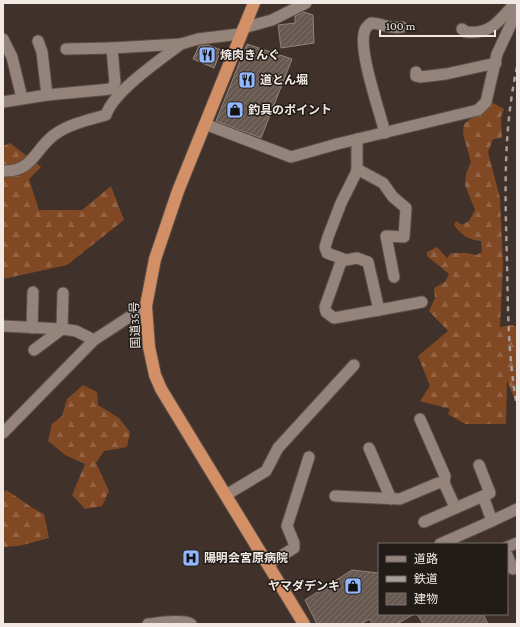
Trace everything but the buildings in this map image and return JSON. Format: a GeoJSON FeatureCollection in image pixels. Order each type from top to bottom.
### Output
{"type":"FeatureCollection","features":[{"type":"Feature","properties":{"kind":"highway","name":"国道35号"},"geometry":{"type":"LineString","coordinates":[[254,3],[178,191],[155,259],[146,306],[149,347],[158,382],[304,624]]}},
{"type":"Feature","properties":{"kind":"street"},"geometry":{"type":"LineString","coordinates":[[66,49],[180,44],[242,31],[272,20],[306,3]]}},
{"type":"Feature","properties":{"kind":"street"},"geometry":{"type":"LineString","coordinates":[[462,28],[466,32],[484,32],[492,28],[515,3]]}},
{"type":"Feature","properties":{"kind":"street"},"geometry":{"type":"LineString","coordinates":[[205,124],[291,157],[357,139],[478,110],[486,102],[498,54],[517,11]]}},
{"type":"Feature","properties":{"kind":"street"},"geometry":{"type":"LineString","coordinates":[[385,132],[367,68],[363,39],[365,29],[371,23],[377,23],[396,29],[402,27]]}},
{"type":"Feature","properties":{"kind":"street"},"geometry":{"type":"LineString","coordinates":[[3,39],[12,57],[22,98]]}},
{"type":"Feature","properties":{"kind":"street"},"geometry":{"type":"LineString","coordinates":[[38,41],[42,52],[47,95]]}},
{"type":"Feature","properties":{"kind":"street"},"geometry":{"type":"LineString","coordinates":[[3,171],[22,168],[31,162],[42,146],[54,135],[69,126],[106,115],[108,107],[118,97],[180,44]]}},
{"type":"Feature","properties":{"kind":"street"},"geometry":{"type":"LineString","coordinates":[[3,102],[22,98],[110,88],[115,83],[112,48]]}},
{"type":"Feature","properties":{"kind":"street"},"geometry":{"type":"LineString","coordinates":[[416,72],[416,76],[420,77],[446,74],[496,63]]}},
{"type":"Feature","properties":{"kind":"street"},"geometry":{"type":"LineString","coordinates":[[357,139],[357,169],[341,203],[325,247],[327,253],[342,259],[357,258],[368,262],[379,310]]}},
{"type":"Feature","properties":{"kind":"street"},"geometry":{"type":"LineString","coordinates":[[357,169],[383,183],[393,197],[406,208],[404,237],[386,236],[394,277]]}},
{"type":"Feature","properties":{"kind":"street"},"geometry":{"type":"LineString","coordinates":[[342,259],[325,307],[326,312],[334,318],[422,302]]}},
{"type":"Feature","properties":{"kind":"street"},"geometry":{"type":"LineString","coordinates":[[32,328],[33,292]]}},
{"type":"Feature","properties":{"kind":"street"},"geometry":{"type":"LineString","coordinates":[[62,293],[62,329]]}},
{"type":"Feature","properties":{"kind":"street"},"geometry":{"type":"LineString","coordinates":[[3,433],[94,340],[146,306]]}},
{"type":"Feature","properties":{"kind":"street"},"geometry":{"type":"LineString","coordinates":[[3,326],[76,331],[94,340]]}},
{"type":"Feature","properties":{"kind":"street"},"geometry":{"type":"LineString","coordinates":[[34,350],[62,329]]}},
{"type":"Feature","properties":{"kind":"street"},"geometry":{"type":"LineString","coordinates":[[226,495],[266,471],[278,448],[354,365]]}},
{"type":"Feature","properties":{"kind":"street"},"geometry":{"type":"LineString","coordinates":[[420,419],[445,476],[444,483],[455,508]]}},
{"type":"Feature","properties":{"kind":"street"},"geometry":{"type":"LineString","coordinates":[[369,448],[391,499]]}},
{"type":"Feature","properties":{"kind":"street"},"geometry":{"type":"LineString","coordinates":[[268,564],[294,548],[294,543],[287,526],[309,457]]}},
{"type":"Feature","properties":{"kind":"street"},"geometry":{"type":"LineString","coordinates":[[424,522],[490,492],[479,465]]}},
{"type":"Feature","properties":{"kind":"street"},"geometry":{"type":"LineString","coordinates":[[335,496],[400,499],[438,483],[444,483]]}},
{"type":"Feature","properties":{"kind":"street"},"geometry":{"type":"LineString","coordinates":[[483,496],[492,521]]}},
{"type":"Feature","properties":{"kind":"street"},"geometry":{"type":"LineString","coordinates":[[442,543],[517,509]]}},
{"type":"Feature","properties":{"kind":"street"},"geometry":{"type":"LineString","coordinates":[[508,546],[517,542]]}},
{"type":"Feature","properties":{"kind":"street"},"geometry":{"type":"LineString","coordinates":[[508,557],[513,569]]}},
{"type":"Feature","properties":{"kind":"street"},"geometry":{"type":"LineString","coordinates":[[148,624],[188,622],[191,624]]}},
{"type":"Feature","properties":{"kind":"green space"},"geometry":{"type":"Polygon","coordinates":[[[491,102],[504,109],[501,117],[502,138],[493,139],[488,152],[500,198],[503,264],[500,327],[512,325],[517,327],[517,405],[507,380],[506,424],[465,424],[448,414],[450,409],[420,401],[430,386],[418,356],[448,331],[429,311],[435,298],[434,288],[445,282],[449,274],[427,256],[427,252],[437,247],[447,258],[451,253],[467,253],[476,255],[482,252],[481,241],[459,232],[454,225],[456,221],[462,225],[469,221],[475,210],[465,185],[466,174],[471,162],[463,134],[464,124],[491,102]]]}},
{"type":"Feature","properties":{"kind":"green space"},"geometry":{"type":"Polygon","coordinates":[[[10,143],[41,167],[29,179],[39,210],[82,210],[111,186],[124,220],[67,265],[3,279],[3,146],[10,143]]]}},
{"type":"Feature","properties":{"kind":"green space"},"geometry":{"type":"Polygon","coordinates":[[[83,385],[97,392],[98,405],[119,418],[130,432],[127,447],[104,451],[96,463],[109,491],[102,506],[85,509],[72,495],[85,464],[65,455],[48,441],[52,424],[62,416],[67,399],[83,385]]]}},
{"type":"Feature","properties":{"kind":"green space"},"geometry":{"type":"Polygon","coordinates":[[[6,490],[44,514],[49,538],[19,546],[3,547],[3,493],[6,490]]]}},
{"type":"Feature","properties":{"kind":"railway"},"geometry":{"type":"LineString","coordinates":[[517,67],[509,115],[506,163],[506,236],[509,334],[517,406]]}},
{"type":"Feature","properties":{"kind":"place","name":"焼肉きんぐ"},"geometry":{"type":"Point","coordinates":[207,55]}},
{"type":"Feature","properties":{"kind":"place","name":"道とん堀"},"geometry":{"type":"Point","coordinates":[247,80]}},
{"type":"Feature","properties":{"kind":"place","name":"釣具のポイント"},"geometry":{"type":"Point","coordinates":[235,110]}},
{"type":"Feature","properties":{"kind":"place","name":"陽明会宮原病院"},"geometry":{"type":"Point","coordinates":[191,558]}},
{"type":"Feature","properties":{"kind":"place","name":"ヤマダデンキ"},"geometry":{"type":"Point","coordinates":[353,586]}}]}
